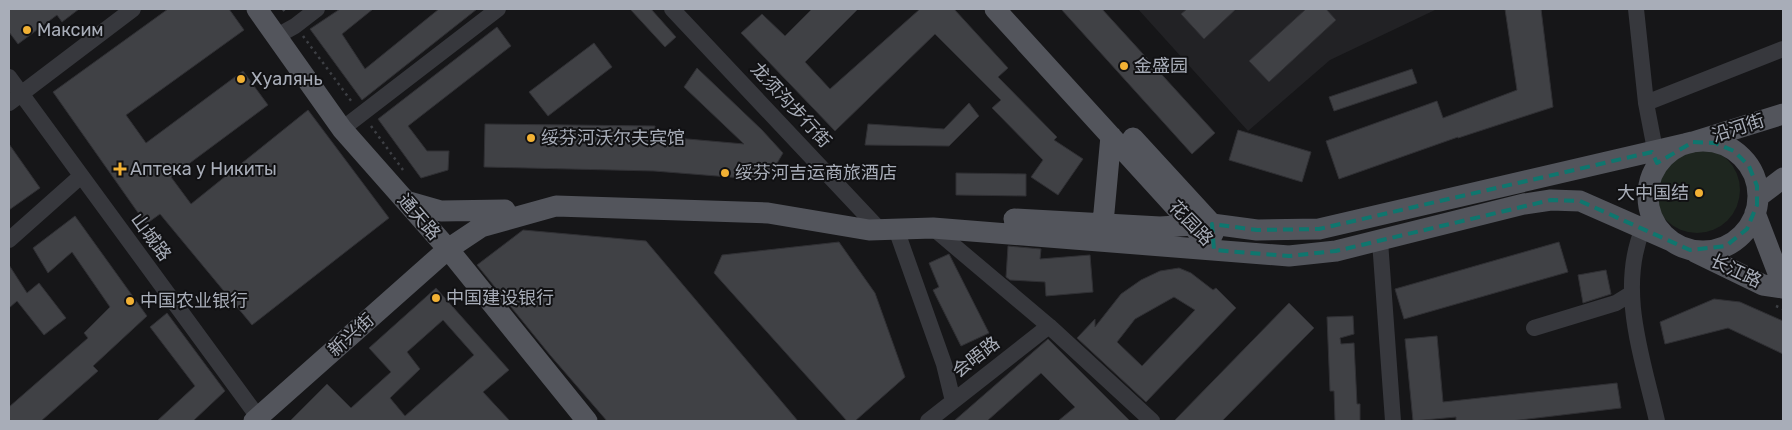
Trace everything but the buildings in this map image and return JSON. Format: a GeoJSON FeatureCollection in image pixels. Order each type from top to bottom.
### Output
{"type":"FeatureCollection","features":[{"type":"Feature","properties":{"kind":"main road","name":"通天路"},"geometry":{"type":"LineString","coordinates":[[257,9],[342,129],[448,250],[587,421]]}},
{"type":"Feature","properties":{"kind":"main road","name":"花园路"},"geometry":{"type":"LineString","coordinates":[[995,9],[1111,136],[1202,224]]}},
{"type":"Feature","properties":{"kind":"main road","name":"花园路"},"geometry":{"type":"LineString","coordinates":[[1013,9],[1202,224],[1214,250]]}},
{"type":"Feature","properties":{"kind":"main road","name":"沿河街"},"geometry":{"type":"LineString","coordinates":[[1693,142],[1783,114]]}},
{"type":"Feature","properties":{"kind":"main road"},"geometry":{"type":"LineString","coordinates":[[1103,223],[1111,136]]}},
{"type":"Feature","properties":{"kind":"main road"},"geometry":{"type":"LineString","coordinates":[[964,230],[993,218],[1160,227],[1202,224],[1257,230],[1319,230],[1655,156],[1693,142],[1704,141],[1725,146],[1742,158],[1754,176],[1756,205]]}},
{"type":"Feature","properties":{"kind":"main road"},"geometry":{"type":"LineString","coordinates":[[1655,156],[1649,184],[1649,206],[1656,226],[1681,245],[1708,251],[1726,246],[1747,229],[1756,205],[1783,178]]}},
{"type":"Feature","properties":{"kind":"main road","name":"长江路"},"geometry":{"type":"LineString","coordinates":[[556,206],[768,213],[888,229],[933,228],[1073,237],[1289,256],[1336,251],[1524,204],[1551,200],[1580,201],[1681,245],[1763,285],[1783,287],[1756,205]]}},
{"type":"Feature","properties":{"kind":"main road"},"geometry":{"type":"LineString","coordinates":[[406,201],[441,211],[478,212],[556,206]]}},
{"type":"Feature","properties":{"kind":"main road","name":"新兴街"},"geometry":{"type":"LineString","coordinates":[[258,420],[448,250],[481,227],[556,206]]}},
{"type":"Feature","properties":{"kind":"street"},"geometry":{"type":"LineString","coordinates":[[15,98],[134,9]]}},
{"type":"Feature","properties":{"kind":"street"},"geometry":{"type":"LineString","coordinates":[[276,36],[295,26],[317,9]]}},
{"type":"Feature","properties":{"kind":"street"},"geometry":{"type":"LineString","coordinates":[[342,129],[498,9]]}},
{"type":"Feature","properties":{"kind":"street","name":"龙须沟步行街"},"geometry":{"type":"LineString","coordinates":[[672,9],[888,229]]}},
{"type":"Feature","properties":{"kind":"street"},"geometry":{"type":"LineString","coordinates":[[1636,9],[1646,103],[1655,156]]}},
{"type":"Feature","properties":{"kind":"street"},"geometry":{"type":"LineString","coordinates":[[1646,103],[1783,50]]}},
{"type":"Feature","properties":{"kind":"street","name":"山城路"},"geometry":{"type":"LineString","coordinates":[[9,77],[15,98],[81,176],[258,420]]}},
{"type":"Feature","properties":{"kind":"street"},"geometry":{"type":"LineString","coordinates":[[9,240],[81,176]]}},
{"type":"Feature","properties":{"kind":"street"},"geometry":{"type":"LineString","coordinates":[[933,228],[1049,326],[1152,421]]}},
{"type":"Feature","properties":{"kind":"street"},"geometry":{"type":"LineString","coordinates":[[1643,228],[1635,248],[1632,310],[1657,421]]}},
{"type":"Feature","properties":{"kind":"street"},"geometry":{"type":"LineString","coordinates":[[888,229],[944,364],[954,401]]}},
{"type":"Feature","properties":{"kind":"street"},"geometry":{"type":"LineString","coordinates":[[1380,241],[1393,421]]}},
{"type":"Feature","properties":{"kind":"street"},"geometry":{"type":"LineString","coordinates":[[1534,328],[1616,303],[1632,293]]}},
{"type":"Feature","properties":{"kind":"street","name":"会晤路"},"geometry":{"type":"LineString","coordinates":[[928,421],[1049,326]]}},
{"type":"Feature","properties":{"kind":"path"},"geometry":{"type":"LineString","coordinates":[[282,9],[408,176]]}},
{"type":"Feature","properties":{"kind":"highlighted area"},"geometry":{"type":"Polygon","coordinates":[[[1693,142],[1715,143],[1734,151],[1749,166],[1757,186],[1757,205],[1747,229],[1726,246],[1690,250],[1580,201],[1551,200],[1336,251],[1289,256],[1214,250],[1212,224],[1257,230],[1319,229],[1652,152],[1657,163],[1693,142]]]}},
{"type":"Feature","properties":{"kind":"shaded area"},"geometry":{"type":"Polygon","coordinates":[[[1138,9],[1435,10],[1330,60],[1248,131],[1138,9]]]}},
{"type":"Feature","properties":{"kind":"shaded area"},"geometry":{"type":"Polygon","coordinates":[[[1697,147],[1713,150],[1721,154],[1733,166],[1737,174],[1740,190],[1737,206],[1733,214],[1721,226],[1713,230],[1697,233],[1681,230],[1673,226],[1661,214],[1657,206],[1654,190],[1657,174],[1661,166],[1673,154],[1681,150],[1697,147]]]}},
{"type":"Feature","properties":{"kind":"place","name":"Максим"},"geometry":{"type":"Point","coordinates":[27,30]}},
{"type":"Feature","properties":{"kind":"place","name":"金盛园"},"geometry":{"type":"Point","coordinates":[1124,66]}},
{"type":"Feature","properties":{"kind":"place","name":"Хуалянь"},"geometry":{"type":"Point","coordinates":[241,79]}},
{"type":"Feature","properties":{"kind":"place","name":"绥芬河沃尔夫宾馆"},"geometry":{"type":"Point","coordinates":[531,138]}},
{"type":"Feature","properties":{"kind":"place","name":"Аптека у Никиты"},"geometry":{"type":"Point","coordinates":[120,169]}},
{"type":"Feature","properties":{"kind":"place","name":"绥芬河吉运商旅酒店"},"geometry":{"type":"Point","coordinates":[725,173]}},
{"type":"Feature","properties":{"kind":"place","name":"大中国结"},"geometry":{"type":"Point","coordinates":[1699,193]}},
{"type":"Feature","properties":{"kind":"place","name":"中国建设银行"},"geometry":{"type":"Point","coordinates":[436,298]}},
{"type":"Feature","properties":{"kind":"place","name":"中国农业银行"},"geometry":{"type":"Point","coordinates":[130,301]}}]}
